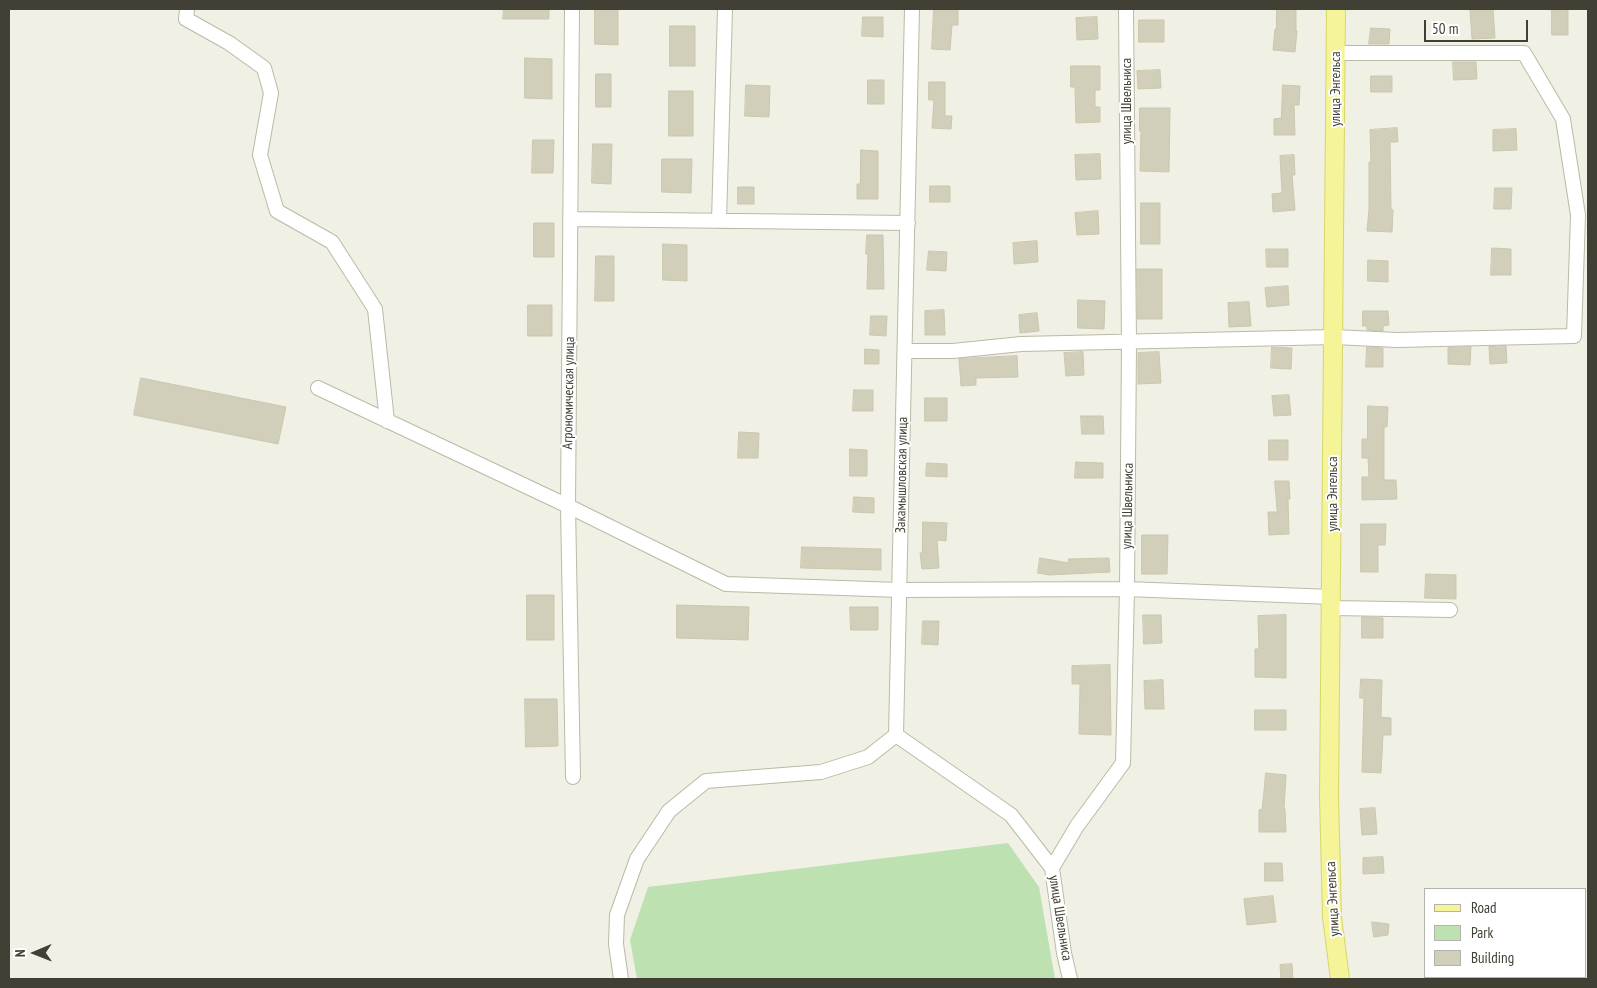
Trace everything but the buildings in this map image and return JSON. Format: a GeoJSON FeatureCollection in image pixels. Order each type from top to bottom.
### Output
{"type":"FeatureCollection","features":[{"type":"Feature","properties":{"kind":"main road","name":"улица Энгельса"},"geometry":{"type":"LineString","coordinates":[[1336,9],[1329,796],[1332,917],[1340,979]]}},
{"type":"Feature","properties":{"kind":"street"},"geometry":{"type":"LineString","coordinates":[[187,9],[186,19],[229,43],[264,68],[271,92],[260,155],[277,211],[332,242],[375,309],[387,421]]}},
{"type":"Feature","properties":{"kind":"street","name":"Агрономическая улица"},"geometry":{"type":"LineString","coordinates":[[572,9],[568,506],[573,777]]}},
{"type":"Feature","properties":{"kind":"street"},"geometry":{"type":"LineString","coordinates":[[719,221],[725,9]]}},
{"type":"Feature","properties":{"kind":"street","name":"Закамышловская улица"},"geometry":{"type":"LineString","coordinates":[[896,734],[912,9]]}},
{"type":"Feature","properties":{"kind":"street","name":"улица Швельниса"},"geometry":{"type":"LineString","coordinates":[[1070,979],[1064,953],[1052,868],[1077,826],[1123,763],[1127,590],[1129,343],[1126,9]]}},
{"type":"Feature","properties":{"kind":"street"},"geometry":{"type":"LineString","coordinates":[[905,350],[954,351],[1021,344],[1334,337],[1397,340],[1574,336],[1578,215],[1563,119],[1524,53],[1336,53]]}},
{"type":"Feature","properties":{"kind":"street"},"geometry":{"type":"LineString","coordinates":[[570,219],[908,222]]}},
{"type":"Feature","properties":{"kind":"street"},"geometry":{"type":"LineString","coordinates":[[318,388],[568,506],[726,584],[900,590],[1127,590],[1450,610]]}},
{"type":"Feature","properties":{"kind":"street"},"geometry":{"type":"LineString","coordinates":[[621,979],[616,944],[617,915],[636,859],[669,811],[706,781],[822,772],[868,757],[896,734],[1011,815],[1052,868]]}},
{"type":"Feature","properties":{"kind":"green space"},"geometry":{"type":"Polygon","coordinates":[[[1008,843],[1039,887],[1055,979],[637,979],[630,940],[648,887],[1008,843]]]}}]}
